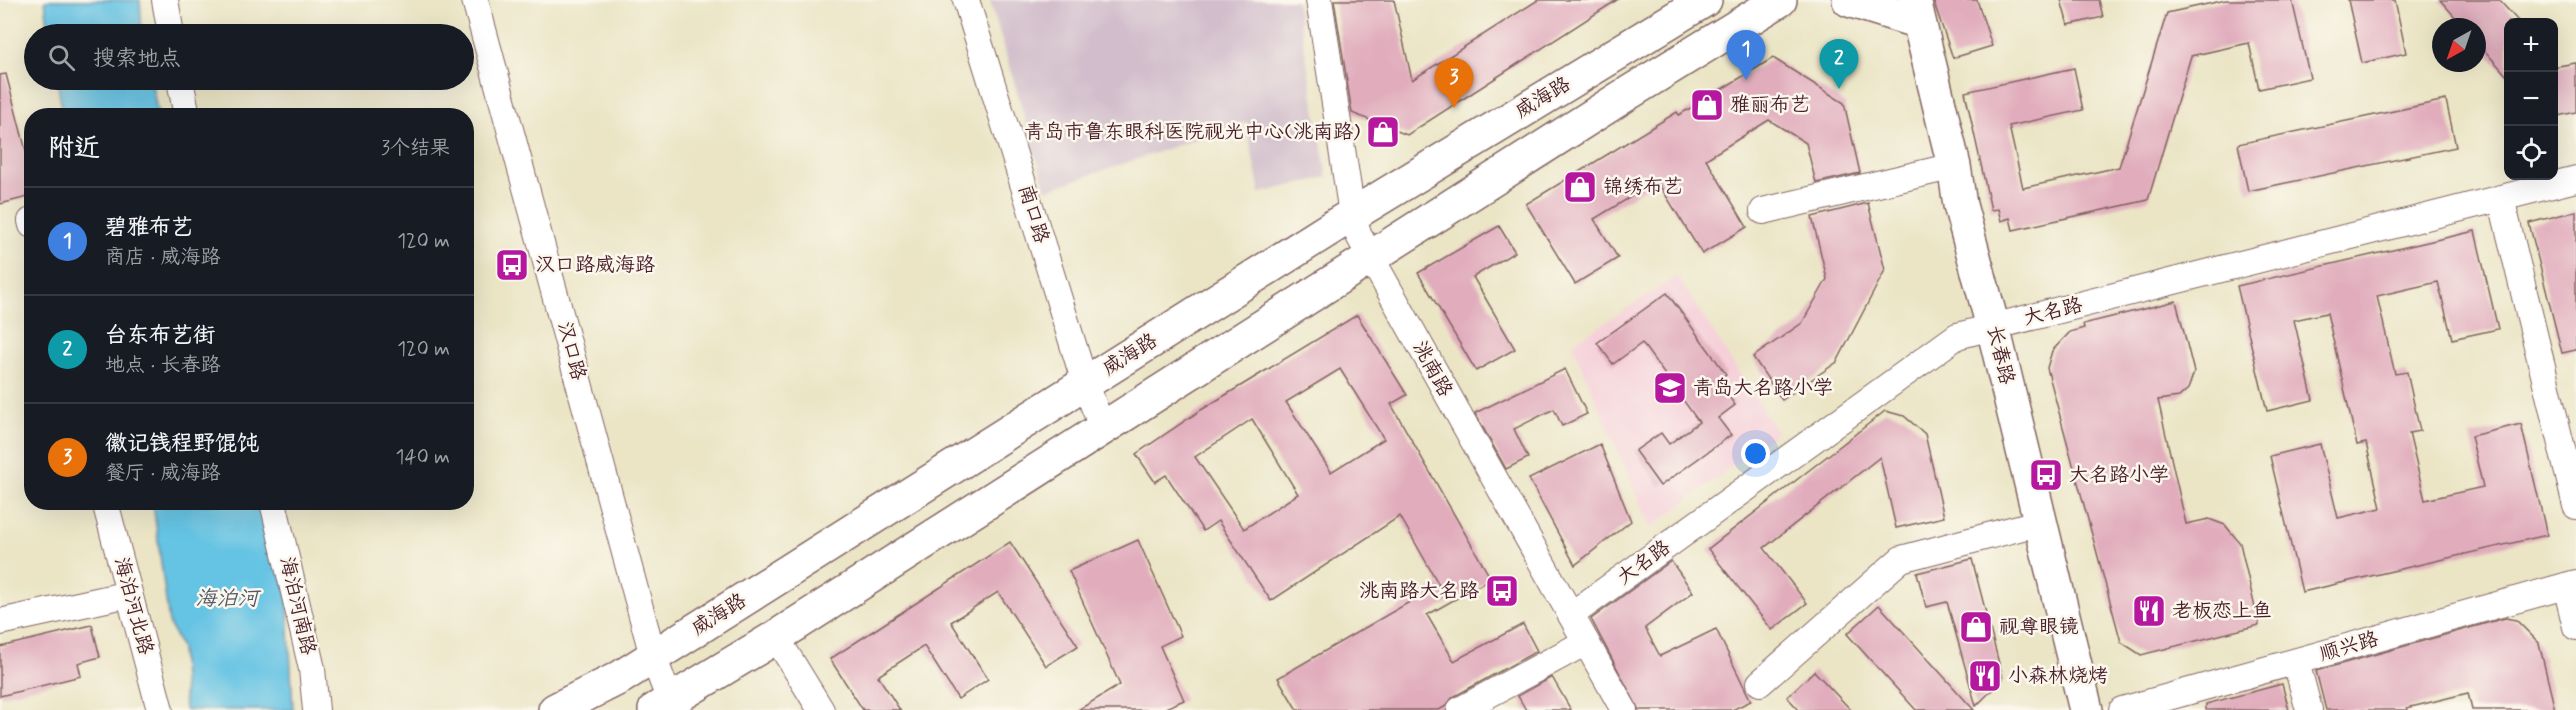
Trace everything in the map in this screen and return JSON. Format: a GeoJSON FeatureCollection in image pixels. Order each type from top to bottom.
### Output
{"type":"FeatureCollection","features":[{"type":"Feature","properties":{"kind":"main road","name":"威海路"},"geometry":{"type":"LineString","coordinates":[[555,710],[621,677],[1352,214],[1706,0]]}},
{"type":"Feature","properties":{"kind":"main road","name":"威海路"},"geometry":{"type":"LineString","coordinates":[[663,706],[776,637],[1622,97],[1780,0]]}},
{"type":"Feature","properties":{"kind":"main road"},"geometry":{"type":"LineString","coordinates":[[1849,0],[1917,11]]}},
{"type":"Feature","properties":{"kind":"main road","name":"长春路"},"geometry":{"type":"LineString","coordinates":[[1917,11],[1954,166],[1960,205],[1993,327],[2086,710]]}},
{"type":"Feature","properties":{"kind":"street"},"geometry":{"type":"LineString","coordinates":[[165,0],[169,24]]}},
{"type":"Feature","properties":{"kind":"street","name":"汉口路"},"geometry":{"type":"LineString","coordinates":[[475,0],[653,657],[663,706]]}},
{"type":"Feature","properties":{"kind":"street","name":"南口路"},"geometry":{"type":"LineString","coordinates":[[966,0],[1085,383],[1102,427]]}},
{"type":"Feature","properties":{"kind":"street","name":"洮南路"},"geometry":{"type":"LineString","coordinates":[[1319,0],[1352,214],[1371,259],[1624,710]]}},
{"type":"Feature","properties":{"kind":"street"},"geometry":{"type":"LineString","coordinates":[[182,90],[185,108]]}},
{"type":"Feature","properties":{"kind":"street"},"geometry":{"type":"LineString","coordinates":[[1763,211],[1954,166]]}},
{"type":"Feature","properties":{"kind":"street","name":"大名路"},"geometry":{"type":"LineString","coordinates":[[1571,615],[1957,336],[2576,179]]}},
{"type":"Feature","properties":{"kind":"street"},"geometry":{"type":"LineString","coordinates":[[2501,198],[2576,506]]}},
{"type":"Feature","properties":{"kind":"street","name":"海泊河北路"},"geometry":{"type":"LineString","coordinates":[[107,510],[160,710]]}},
{"type":"Feature","properties":{"kind":"street","name":"海泊河南路"},"geometry":{"type":"LineString","coordinates":[[275,510],[312,669],[316,710]]}},
{"type":"Feature","properties":{"kind":"street"},"geometry":{"type":"LineString","coordinates":[[1760,683],[1901,559],[2041,522]]}},
{"type":"Feature","properties":{"kind":"street"},"geometry":{"type":"LineString","coordinates":[[2571,585],[2576,627]]}},
{"type":"Feature","properties":{"kind":"street","name":"顺兴路"},"geometry":{"type":"LineString","coordinates":[[2122,710],[2571,585]]}},
{"type":"Feature","properties":{"kind":"street"},"geometry":{"type":"LineString","coordinates":[[0,622],[129,594]]}},
{"type":"Feature","properties":{"kind":"street"},"geometry":{"type":"LineString","coordinates":[[776,637],[821,710]]}},
{"type":"Feature","properties":{"kind":"street"},"geometry":{"type":"LineString","coordinates":[[1460,710],[1586,642]]}},
{"type":"Feature","properties":{"kind":"street"},"geometry":{"type":"LineString","coordinates":[[2296,662],[2309,710]]}},
{"type":"Feature","properties":{"kind":"shaded area"},"geometry":{"type":"Polygon","coordinates":[[[990,0],[1296,0],[1327,177],[1260,193],[1246,122],[1046,190],[990,0]]]}},
{"type":"Feature","properties":{"kind":"shaded area","name":"青岛大名路小学"},"geometry":{"type":"Polygon","coordinates":[[[1677,276],[1777,432],[1651,528],[1572,344],[1677,276]]]}},
{"type":"Feature","properties":{"kind":"water"},"geometry":{"type":"Polygon","coordinates":[[[45,0],[140,0],[141,24],[48,24],[45,0]]]}},
{"type":"Feature","properties":{"kind":"water"},"geometry":{"type":"Polygon","coordinates":[[[59,90],[153,90],[157,108],[62,108],[59,90]]]}},
{"type":"Feature","properties":{"kind":"water","name":"海泊河"},"geometry":{"type":"Polygon","coordinates":[[[154,510],[264,510],[287,589],[293,710],[185,710],[181,648],[169,623],[154,510]]]}},
{"type":"Feature","properties":{"kind":"building"},"geometry":{"type":"Polygon","coordinates":[[[1334,0],[1394,0],[1412,80],[1538,0],[1617,0],[1407,135],[1352,113],[1334,0]]]}},
{"type":"Feature","properties":{"kind":"building"},"geometry":{"type":"Polygon","coordinates":[[[1933,0],[1977,0],[1992,46],[1953,58],[1933,0]]]}},
{"type":"Feature","properties":{"kind":"building"},"geometry":{"type":"Polygon","coordinates":[[[2061,0],[2099,0],[2103,17],[2068,25],[2061,0]]]}},
{"type":"Feature","properties":{"kind":"building"},"geometry":{"type":"Polygon","coordinates":[[[2226,0],[2292,0],[2310,78],[2259,89],[2249,43],[2191,56],[2148,200],[2013,230],[2010,218],[2001,221],[1998,209],[1991,210],[1965,92],[2074,68],[2083,110],[2009,126],[2023,188],[2119,167],[2167,13],[2226,0]]]}},
{"type":"Feature","properties":{"kind":"building"},"geometry":{"type":"Polygon","coordinates":[[[2348,0],[2395,0],[2406,53],[2362,63],[2348,0]]]}},
{"type":"Feature","properties":{"kind":"building"},"geometry":{"type":"Polygon","coordinates":[[[2440,0],[2499,0],[2515,18],[2504,18],[2504,72],[2486,52],[2486,18],[2456,18],[2440,0]]]}},
{"type":"Feature","properties":{"kind":"building"},"geometry":{"type":"Polygon","coordinates":[[[1773,58],[1844,103],[1860,173],[1816,183],[1806,143],[1769,120],[1706,159],[1747,227],[1702,254],[1657,181],[1594,219],[1618,258],[1575,284],[1526,204],[1677,112],[1679,115],[1773,58]]]}},
{"type":"Feature","properties":{"kind":"building"},"geometry":{"type":"Polygon","coordinates":[[[2576,63],[2576,112],[2558,116],[2558,72],[2558,66],[2576,63]]]}},
{"type":"Feature","properties":{"kind":"building"},"geometry":{"type":"Polygon","coordinates":[[[6,74],[24,143],[24,198],[0,204],[0,75],[6,74]]]}},
{"type":"Feature","properties":{"kind":"building"},"geometry":{"type":"Polygon","coordinates":[[[2446,100],[2456,147],[2248,191],[2238,144],[2446,100]]]}},
{"type":"Feature","properties":{"kind":"building"},"geometry":{"type":"Polygon","coordinates":[[[1868,203],[1885,270],[1837,362],[1782,400],[1753,357],[1802,323],[1827,279],[1812,217],[1868,203]]]}},
{"type":"Feature","properties":{"kind":"building"},"geometry":{"type":"Polygon","coordinates":[[[2576,211],[2576,350],[2562,353],[2529,223],[2576,211]]]}},
{"type":"Feature","properties":{"kind":"building"},"geometry":{"type":"Polygon","coordinates":[[[1499,226],[1515,252],[1473,277],[1515,349],[1476,371],[1418,273],[1499,226]]]}},
{"type":"Feature","properties":{"kind":"building"},"geometry":{"type":"Polygon","coordinates":[[[2475,231],[2498,329],[2452,339],[2438,282],[2377,296],[2395,374],[2407,372],[2420,431],[2409,433],[2425,500],[2483,487],[2471,436],[2521,424],[2547,535],[2302,592],[2270,456],[2320,444],[2338,518],[2381,508],[2366,443],[2357,445],[2327,313],[2294,320],[2313,400],[2267,411],[2237,286],[2475,231]]]}},
{"type":"Feature","properties":{"kind":"building"},"geometry":{"type":"Polygon","coordinates":[[[1667,293],[1726,374],[1717,380],[1735,405],[1718,418],[1731,435],[1660,486],[1635,451],[1661,433],[1669,444],[1699,422],[1642,343],[1613,364],[1597,343],[1667,293]]]}},
{"type":"Feature","properties":{"kind":"building"},"geometry":{"type":"Polygon","coordinates":[[[2176,301],[2194,372],[2188,389],[2179,397],[2158,400],[2186,524],[2209,519],[2225,525],[2240,543],[2259,625],[2141,655],[2121,642],[2047,368],[2052,351],[2070,332],[2084,328],[2083,324],[2176,301]]]}},
{"type":"Feature","properties":{"kind":"building"},"geometry":{"type":"Polygon","coordinates":[[[1357,315],[1407,395],[1391,404],[1491,579],[1427,615],[1454,661],[1523,624],[1537,651],[1453,697],[1446,706],[1439,710],[1297,710],[1278,678],[1439,585],[1400,516],[1271,601],[1218,521],[1203,531],[1166,475],[1155,482],[1136,454],[1201,410],[1357,315]],[[1340,369],[1286,402],[1331,472],[1384,439],[1340,369]],[[1252,419],[1195,457],[1244,529],[1298,494],[1252,419]]]}},
{"type":"Feature","properties":{"kind":"building"},"geometry":{"type":"Polygon","coordinates":[[[1565,369],[1587,414],[1562,426],[1554,409],[1514,429],[1528,458],[1506,469],[1475,413],[1565,369]]]}},
{"type":"Feature","properties":{"kind":"building"},"geometry":{"type":"Polygon","coordinates":[[[1885,411],[1904,416],[1925,434],[1944,517],[1896,528],[1880,457],[1764,548],[1807,603],[1772,630],[1708,549],[1885,411]]]}},
{"type":"Feature","properties":{"kind":"building"},"geometry":{"type":"Polygon","coordinates":[[[1600,444],[1631,521],[1575,565],[1529,479],[1600,444]]]}},
{"type":"Feature","properties":{"kind":"building"},"geometry":{"type":"Polygon","coordinates":[[[1138,540],[1181,636],[1160,646],[1184,700],[1161,710],[1078,710],[1120,685],[1069,571],[1138,540]]]}},
{"type":"Feature","properties":{"kind":"building"},"geometry":{"type":"Polygon","coordinates":[[[1010,542],[1078,646],[1046,666],[998,592],[951,622],[988,679],[958,699],[924,646],[878,676],[900,710],[863,710],[830,659],[1010,542]]]}},
{"type":"Feature","properties":{"kind":"building"},"geometry":{"type":"Polygon","coordinates":[[[1972,559],[2003,679],[1976,706],[1947,602],[1926,607],[1917,573],[1972,559]]]}},
{"type":"Feature","properties":{"kind":"building"},"geometry":{"type":"Polygon","coordinates":[[[1671,561],[1693,592],[1645,628],[1660,656],[1716,629],[1751,701],[1732,710],[1639,710],[1591,619],[1671,561]]]}},
{"type":"Feature","properties":{"kind":"building"},"geometry":{"type":"Polygon","coordinates":[[[1879,605],[1974,710],[1916,710],[1847,634],[1879,605]]]}},
{"type":"Feature","properties":{"kind":"building"},"geometry":{"type":"Polygon","coordinates":[[[2505,618],[2516,620],[2539,643],[2555,710],[2472,710],[2468,693],[2407,708],[2408,710],[2326,710],[2316,671],[2505,618]]]}},
{"type":"Feature","properties":{"kind":"building"},"geometry":{"type":"Polygon","coordinates":[[[92,625],[100,657],[78,663],[81,676],[0,696],[0,647],[92,625]]]}},
{"type":"Feature","properties":{"kind":"building"},"geometry":{"type":"Polygon","coordinates":[[[1814,671],[1851,710],[1799,710],[1787,697],[1814,671]]]}},
{"type":"Feature","properties":{"kind":"building"},"geometry":{"type":"Polygon","coordinates":[[[1552,677],[1571,710],[1526,710],[1518,696],[1552,677]]]}},
{"type":"Feature","properties":{"kind":"building"},"geometry":{"type":"Polygon","coordinates":[[[2282,684],[2289,710],[2206,710],[2206,704],[2282,684]]]}},
{"type":"Feature","properties":{"kind":"place","name":"碧雅布艺"},"geometry":{"type":"Point","coordinates":[1746,80]}},
{"type":"Feature","properties":{"kind":"place","name":"台东布艺街"},"geometry":{"type":"Point","coordinates":[1839,89]}},
{"type":"Feature","properties":{"kind":"place","name":"雅丽布艺"},"geometry":{"type":"Point","coordinates":[1707,105]}},
{"type":"Feature","properties":{"kind":"place","name":"徽记钱程野馄饨"},"geometry":{"type":"Point","coordinates":[1454,108]}},
{"type":"Feature","properties":{"kind":"place","name":"青岛市鲁东眼科医院视光中心(洮南路)"},"geometry":{"type":"Point","coordinates":[1383,132]}},
{"type":"Feature","properties":{"kind":"place","name":"锦绣布艺"},"geometry":{"type":"Point","coordinates":[1580,187]}},
{"type":"Feature","properties":{"kind":"place","name":"汉口路威海路"},"geometry":{"type":"Point","coordinates":[512,265]}},
{"type":"Feature","properties":{"kind":"place","name":"青岛大名路小学"},"geometry":{"type":"Point","coordinates":[1670,388]}},
{"type":"Feature","properties":{"kind":"place","name":"大名路小学"},"geometry":{"type":"Point","coordinates":[2046,475]}},
{"type":"Feature","properties":{"kind":"place","name":"洮南路大名路"},"geometry":{"type":"Point","coordinates":[1502,591]}},
{"type":"Feature","properties":{"kind":"place","name":"老板恋上鱼"},"geometry":{"type":"Point","coordinates":[2149,611]}},
{"type":"Feature","properties":{"kind":"place","name":"视尊眼镜"},"geometry":{"type":"Point","coordinates":[1976,627]}},
{"type":"Feature","properties":{"kind":"place","name":"小森林烧烤"},"geometry":{"type":"Point","coordinates":[1985,676]}}]}
